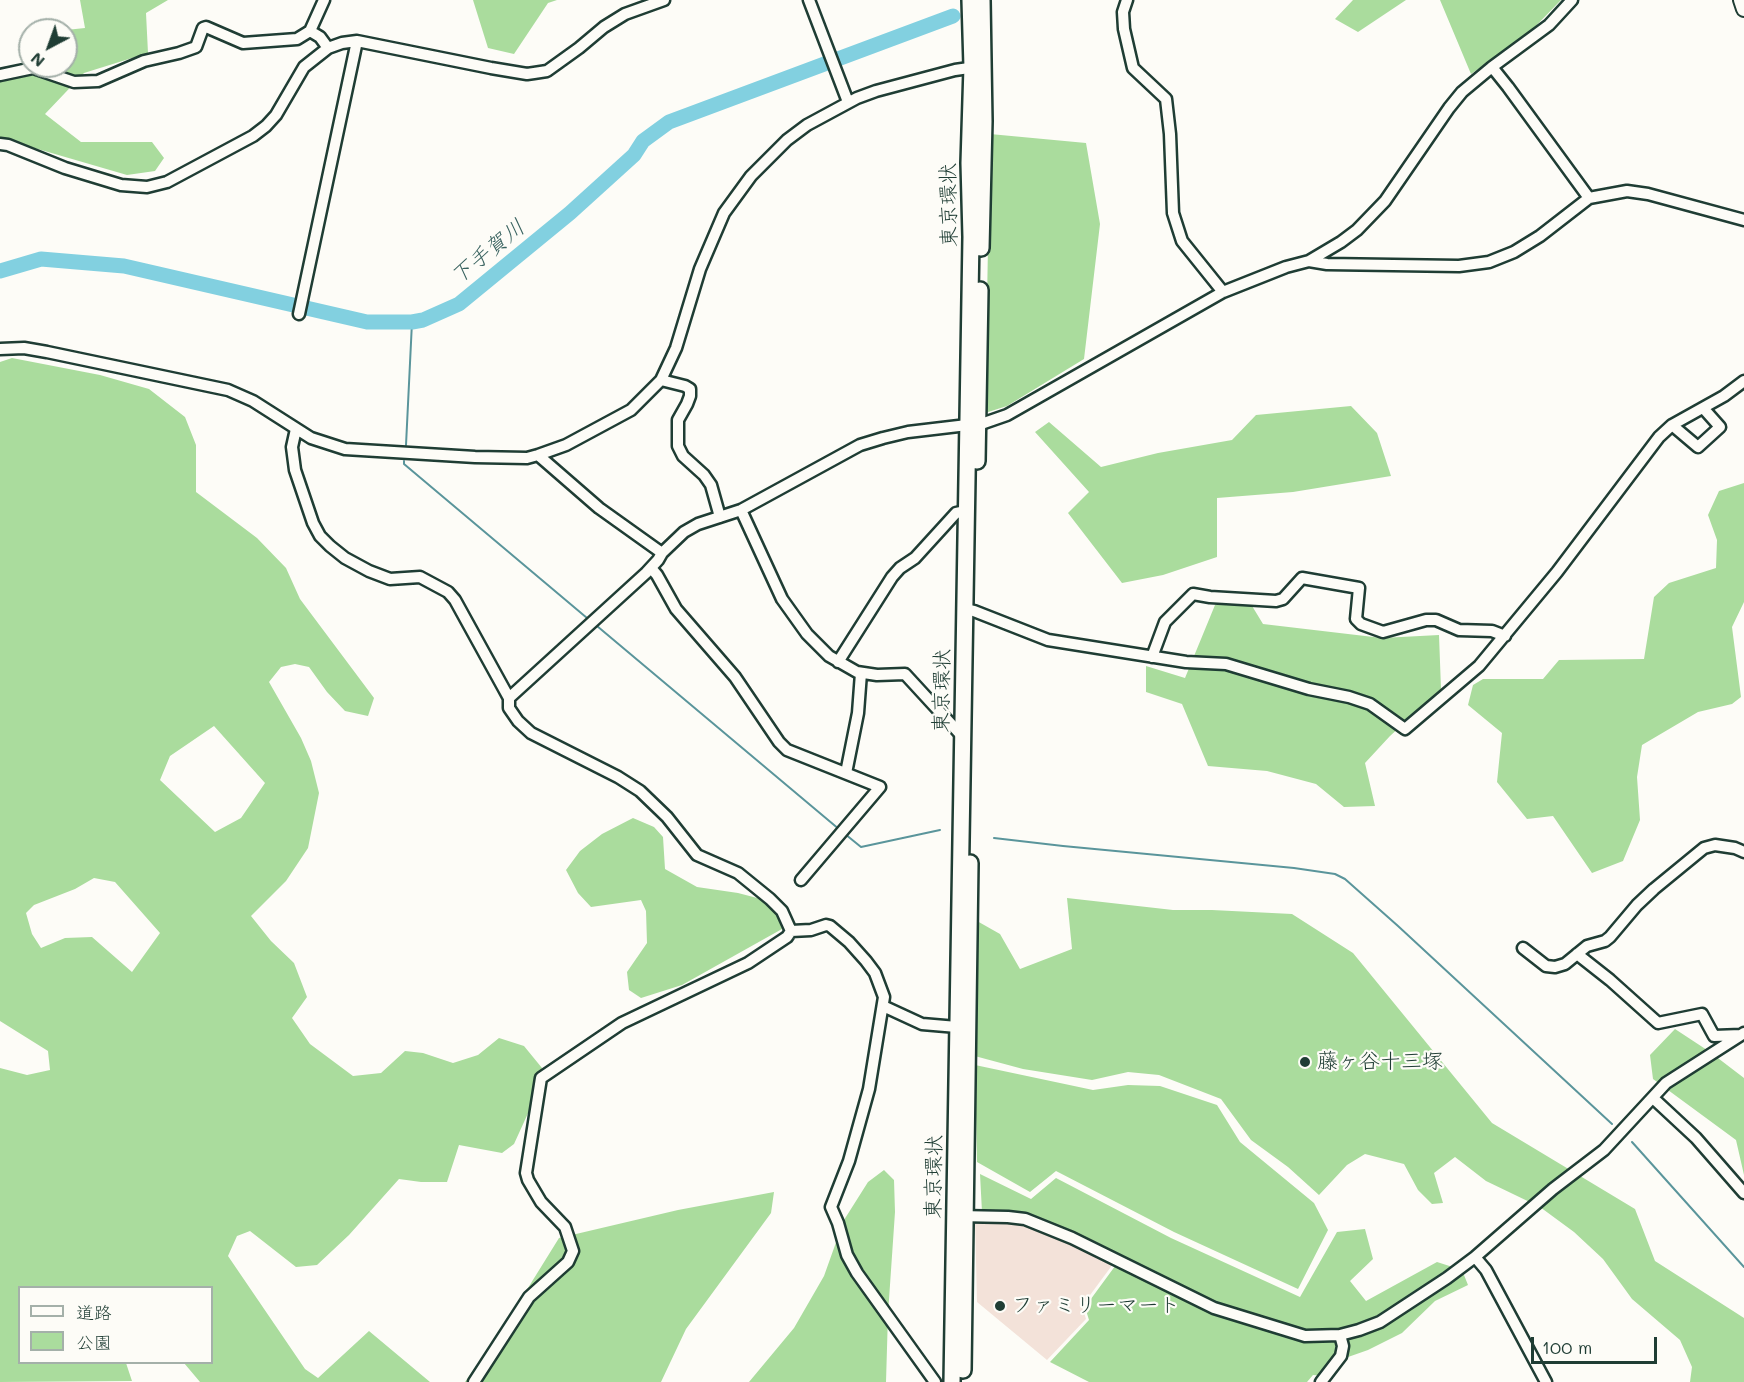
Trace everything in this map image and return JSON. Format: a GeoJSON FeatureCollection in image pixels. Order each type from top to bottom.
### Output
{"type":"FeatureCollection","features":[{"type":"Feature","properties":{"kind":"highway","name":"東京環状"},"geometry":{"type":"LineString","coordinates":[[970,0],[977,67]]}},
{"type":"Feature","properties":{"kind":"highway","name":"東京環状"},"geometry":{"type":"LineString","coordinates":[[952,1382],[959,1216],[973,424],[969,163],[982,0]]}},
{"type":"Feature","properties":{"kind":"highway","name":"東京環状"},"geometry":{"type":"LineString","coordinates":[[963,1382],[957,1027],[962,736],[969,610],[966,511],[973,424]]}},
{"type":"Feature","properties":{"kind":"main road"},"geometry":{"type":"LineString","coordinates":[[1741,0],[1744,9]]}},
{"type":"Feature","properties":{"kind":"street"},"geometry":{"type":"LineString","coordinates":[[0,75],[33,68],[74,82],[98,81],[144,61],[196,47],[202,28],[206,27],[249,44],[297,39],[310,31],[324,0]]}},
{"type":"Feature","properties":{"kind":"street"},"geometry":{"type":"LineString","coordinates":[[0,144],[8,145],[65,168],[121,185],[147,187],[167,182],[254,136],[276,115],[304,68],[328,48],[357,41],[491,68],[527,74],[534,73],[547,71],[604,27],[625,14],[664,0]]}},
{"type":"Feature","properties":{"kind":"street"},"geometry":{"type":"LineString","coordinates":[[809,0],[848,102]]}},
{"type":"Feature","properties":{"kind":"street"},"geometry":{"type":"LineString","coordinates":[[1127,0],[1123,12],[1124,28],[1133,68],[1166,99],[1170,134],[1173,213],[1182,241],[1223,292]]}},
{"type":"Feature","properties":{"kind":"street"},"geometry":{"type":"LineString","coordinates":[[508,698],[651,568],[662,553],[684,532],[698,524],[741,510],[860,446],[908,432],[973,424],[1007,416],[1223,292],[1286,267],[1309,261],[1357,231],[1385,201],[1462,92],[1549,25],[1572,0]]}},
{"type":"Feature","properties":{"kind":"street"},"geometry":{"type":"LineString","coordinates":[[310,31],[328,48]]}},
{"type":"Feature","properties":{"kind":"street"},"geometry":{"type":"LineString","coordinates":[[298,314],[357,41]]}},
{"type":"Feature","properties":{"kind":"street"},"geometry":{"type":"LineString","coordinates":[[0,349],[24,348],[47,352],[228,390],[253,401],[296,429],[329,445],[355,450],[475,458],[527,458],[538,455],[566,445],[622,416],[647,396],[661,380],[676,348],[716,229],[737,194],[769,156],[787,140],[807,125],[848,102],[876,91],[977,67]]}},
{"type":"Feature","properties":{"kind":"street"},"geometry":{"type":"LineString","coordinates":[[1492,67],[1589,198]]}},
{"type":"Feature","properties":{"kind":"street"},"geometry":{"type":"LineString","coordinates":[[1309,261],[1327,264],[1459,266],[1489,262],[1514,252],[1540,236],[1589,198],[1627,191],[1648,194],[1744,220]]}},
{"type":"Feature","properties":{"kind":"street"},"geometry":{"type":"LineString","coordinates":[[661,380],[690,389],[687,404],[678,420],[678,446],[683,456],[704,475],[711,485],[720,517]]}},
{"type":"Feature","properties":{"kind":"street"},"geometry":{"type":"LineString","coordinates":[[969,610],[1048,640],[1186,662],[1226,664],[1309,690],[1349,697],[1370,704],[1406,729],[1467,679],[1505,636],[1564,563],[1659,437],[1672,425],[1704,409],[1744,381]]}},
{"type":"Feature","properties":{"kind":"street"},"geometry":{"type":"LineString","coordinates":[[1672,425],[1698,447],[1720,428],[1704,409]]}},
{"type":"Feature","properties":{"kind":"street"},"geometry":{"type":"LineString","coordinates":[[296,429],[292,447],[295,470],[303,497],[320,536],[345,558],[369,571],[390,579],[420,577],[448,592],[455,600],[508,698],[509,708],[518,722],[531,733],[639,790],[667,817],[697,855],[738,873],[770,899],[782,911],[791,931]]}},
{"type":"Feature","properties":{"kind":"street"},"geometry":{"type":"LineString","coordinates":[[538,455],[599,507],[662,553]]}},
{"type":"Feature","properties":{"kind":"street"},"geometry":{"type":"LineString","coordinates":[[741,510],[760,546],[782,599],[807,634],[838,662],[861,673],[905,674],[962,736]]}},
{"type":"Feature","properties":{"kind":"street"},"geometry":{"type":"LineString","coordinates":[[838,662],[892,577],[900,568],[915,558],[956,513],[966,511]]}},
{"type":"Feature","properties":{"kind":"street"},"geometry":{"type":"LineString","coordinates":[[651,568],[676,609],[735,677],[779,742],[787,750],[880,787],[801,880]]}},
{"type":"Feature","properties":{"kind":"street"},"geometry":{"type":"LineString","coordinates":[[1152,657],[1165,622],[1194,594],[1276,601],[1283,599],[1302,578],[1359,588],[1356,619],[1361,624],[1383,632],[1426,620],[1436,620],[1459,630],[1492,630],[1505,636]]}},
{"type":"Feature","properties":{"kind":"street"},"geometry":{"type":"LineString","coordinates":[[846,773],[858,713],[861,673]]}},
{"type":"Feature","properties":{"kind":"street"},"geometry":{"type":"LineString","coordinates":[[1523,948],[1546,966],[1555,967],[1565,964],[1587,946],[1605,941],[1610,937],[1637,905],[1704,848],[1715,845],[1744,852]]}},
{"type":"Feature","properties":{"kind":"street"},"geometry":{"type":"LineString","coordinates":[[791,931],[830,926],[849,942],[875,973],[884,997],[866,1100],[849,1161],[831,1207],[857,1273],[935,1382]]}},
{"type":"Feature","properties":{"kind":"street"},"geometry":{"type":"LineString","coordinates":[[474,1382],[529,1297],[568,1262],[573,1251],[565,1227],[542,1202],[526,1173],[542,1078],[622,1023],[748,963],[788,937],[791,931]]}},
{"type":"Feature","properties":{"kind":"street"},"geometry":{"type":"LineString","coordinates":[[1577,954],[1658,1023],[1702,1014],[1714,1036],[1743,1034]]}},
{"type":"Feature","properties":{"kind":"street"},"geometry":{"type":"LineString","coordinates":[[883,1006],[922,1024],[957,1027]]}},
{"type":"Feature","properties":{"kind":"street"},"geometry":{"type":"LineString","coordinates":[[959,1216],[1008,1216],[1025,1219],[1072,1238],[1214,1308],[1305,1336],[1340,1335],[1380,1322],[1447,1278],[1475,1257],[1553,1189],[1605,1150],[1666,1083],[1743,1034]]}},
{"type":"Feature","properties":{"kind":"street"},"geometry":{"type":"LineString","coordinates":[[1653,1098],[1696,1138],[1744,1193]]}},
{"type":"Feature","properties":{"kind":"street"},"geometry":{"type":"LineString","coordinates":[[1475,1257],[1486,1270],[1546,1382]]}},
{"type":"Feature","properties":{"kind":"street"},"geometry":{"type":"LineString","coordinates":[[1321,1382],[1341,1356],[1343,1346],[1340,1335]]}},
{"type":"Feature","properties":{"kind":"shaded area"},"geometry":{"type":"Polygon","coordinates":[[[975,1219],[1025,1222],[1049,1230],[1113,1264],[1082,1306],[1086,1319],[1047,1360],[977,1302],[975,1219]]]}},
{"type":"Feature","properties":{"kind":"green space"},"geometry":{"type":"Polygon","coordinates":[[[80,0],[168,0],[146,13],[148,53],[84,73],[45,114],[81,142],[152,142],[164,158],[155,171],[127,175],[0,138],[0,79],[18,73],[18,78],[78,78],[78,29],[85,28],[80,0]]]}},
{"type":"Feature","properties":{"kind":"green space"},"geometry":{"type":"Polygon","coordinates":[[[473,0],[557,0],[548,3],[514,54],[488,48],[473,0]]]}},
{"type":"Feature","properties":{"kind":"green space"},"geometry":{"type":"Polygon","coordinates":[[[1353,0],[1406,0],[1358,32],[1335,19],[1353,0]]]}},
{"type":"Feature","properties":{"kind":"green space"},"geometry":{"type":"Polygon","coordinates":[[[1440,0],[1561,0],[1528,34],[1471,74],[1440,0]]]}},
{"type":"Feature","properties":{"kind":"green space"},"geometry":{"type":"Polygon","coordinates":[[[990,134],[1086,143],[1100,224],[1084,359],[1007,406],[985,413],[990,134]]]}},
{"type":"Feature","properties":{"kind":"green space"},"geometry":{"type":"Polygon","coordinates":[[[12,358],[100,375],[149,389],[185,417],[196,445],[196,492],[257,538],[286,568],[300,599],[374,698],[368,716],[345,711],[327,692],[309,667],[295,664],[281,667],[269,682],[301,738],[311,761],[319,793],[308,848],[286,881],[251,916],[271,941],[294,963],[307,997],[292,1018],[310,1044],[353,1076],[381,1073],[405,1051],[423,1053],[453,1063],[478,1055],[499,1038],[524,1046],[542,1068],[529,1111],[514,1144],[502,1153],[459,1145],[447,1182],[399,1179],[349,1235],[317,1265],[296,1267],[250,1231],[237,1236],[228,1256],[305,1369],[318,1378],[369,1331],[430,1382],[200,1382],[185,1364],[213,1364],[213,1286],[18,1286],[18,1364],[126,1364],[132,1381],[0,1382],[0,1068],[27,1075],[50,1070],[48,1051],[0,1021],[0,362],[12,358]],[[214,726],[170,756],[160,780],[215,832],[241,818],[265,783],[214,726]],[[94,878],[75,889],[34,905],[26,913],[32,934],[41,948],[65,938],[92,937],[132,972],[160,933],[115,882],[94,878]]]}},
{"type":"Feature","properties":{"kind":"green space"},"geometry":{"type":"Polygon","coordinates":[[[1351,406],[1377,433],[1391,476],[1293,492],[1217,498],[1217,557],[1163,575],[1122,583],[1068,513],[1089,492],[1035,432],[1049,422],[1101,467],[1158,453],[1232,440],[1256,415],[1351,406]]]}},
{"type":"Feature","properties":{"kind":"green space"},"geometry":{"type":"Polygon","coordinates":[[[1744,483],[1744,602],[1732,627],[1741,697],[1732,704],[1698,712],[1642,745],[1637,777],[1640,820],[1623,861],[1592,873],[1553,816],[1527,819],[1497,782],[1502,733],[1468,705],[1473,685],[1483,679],[1543,679],[1559,660],[1644,659],[1654,597],[1669,583],[1716,568],[1717,540],[1708,515],[1719,491],[1744,483]]]}},
{"type":"Feature","properties":{"kind":"green space"},"geometry":{"type":"Polygon","coordinates":[[[1246,596],[1263,624],[1382,638],[1439,635],[1441,689],[1390,736],[1365,763],[1375,806],[1344,807],[1316,784],[1267,771],[1208,766],[1182,704],[1146,692],[1146,666],[1185,678],[1215,605],[1246,596]]]}},
{"type":"Feature","properties":{"kind":"green space"},"geometry":{"type":"Polygon","coordinates":[[[633,818],[654,827],[663,837],[665,869],[697,887],[761,899],[779,915],[782,929],[682,985],[641,998],[629,990],[627,972],[647,943],[646,911],[641,900],[591,907],[578,893],[566,870],[580,851],[602,834],[633,818]]]}},
{"type":"Feature","properties":{"kind":"green space"},"geometry":{"type":"Polygon","coordinates":[[[1067,898],[1173,910],[1292,914],[1353,953],[1492,1123],[1635,1209],[1655,1261],[1744,1318],[1744,1382],[1690,1382],[1692,1367],[1680,1340],[1632,1299],[1603,1259],[1574,1232],[1540,1207],[1486,1181],[1455,1157],[1434,1173],[1443,1203],[1432,1204],[1418,1190],[1404,1164],[1365,1154],[1347,1165],[1319,1195],[1288,1167],[1251,1140],[1221,1099],[1159,1075],[1128,1072],[1092,1080],[1023,1069],[971,1055],[977,921],[1000,934],[1020,969],[1072,949],[1067,898]]]}},
{"type":"Feature","properties":{"kind":"green space"},"geometry":{"type":"Polygon","coordinates":[[[1675,1029],[1744,1078],[1744,1175],[1736,1140],[1653,1079],[1650,1055],[1675,1029]]]}},
{"type":"Feature","properties":{"kind":"green space"},"geometry":{"type":"Polygon","coordinates":[[[975,1065],[1093,1090],[1128,1085],[1160,1086],[1217,1105],[1240,1142],[1314,1203],[1328,1230],[1298,1289],[1174,1232],[1056,1171],[1030,1192],[977,1162],[975,1065]]]}},
{"type":"Feature","properties":{"kind":"green space"},"geometry":{"type":"Polygon","coordinates":[[[884,1170],[894,1180],[895,1212],[886,1382],[749,1382],[794,1328],[824,1276],[844,1220],[868,1182],[884,1170]]]}},
{"type":"Feature","properties":{"kind":"green space"},"geometry":{"type":"Polygon","coordinates":[[[980,1174],[1031,1199],[1056,1178],[1171,1238],[1300,1297],[1337,1232],[1365,1229],[1373,1259],[1350,1281],[1366,1301],[1437,1262],[1462,1270],[1468,1285],[1435,1301],[1402,1333],[1368,1350],[1331,1363],[1326,1376],[1313,1375],[1307,1382],[1089,1382],[1050,1362],[1089,1320],[1085,1307],[1121,1258],[982,1212],[980,1174]]]}},
{"type":"Feature","properties":{"kind":"green space"},"geometry":{"type":"Polygon","coordinates":[[[774,1192],[771,1213],[686,1329],[661,1382],[465,1382],[505,1325],[559,1238],[678,1210],[774,1192]]]}},
{"type":"Feature","properties":{"kind":"waterway","name":"下手賀川"},"geometry":{"type":"LineString","coordinates":[[0,271],[41,259],[124,266],[367,322],[423,320],[459,304],[570,213],[634,155],[643,141],[669,122],[953,16]]}},
{"type":"Feature","properties":{"kind":"waterway"},"geometry":{"type":"LineString","coordinates":[[406,445],[412,322]]}},
{"type":"Feature","properties":{"kind":"waterway"},"geometry":{"type":"LineString","coordinates":[[404,461],[404,464],[587,618]]}},
{"type":"Feature","properties":{"kind":"waterway"},"geometry":{"type":"LineString","coordinates":[[597,626],[840,830]]}},
{"type":"Feature","properties":{"kind":"waterway"},"geometry":{"type":"LineString","coordinates":[[845,834],[861,847],[940,830]]}},
{"type":"Feature","properties":{"kind":"waterway"},"geometry":{"type":"LineString","coordinates":[[994,838],[1335,874],[1345,879],[1398,926],[1612,1124]]}},
{"type":"Feature","properties":{"kind":"waterway"},"geometry":{"type":"LineString","coordinates":[[1632,1142],[1744,1267]]}},
{"type":"Feature","properties":{"kind":"place","name":"藤ヶ谷十三塚"},"geometry":{"type":"Point","coordinates":[1305,1062]}},
{"type":"Feature","properties":{"kind":"place","name":"ファミリーマート"},"geometry":{"type":"Point","coordinates":[1000,1306]}}]}
